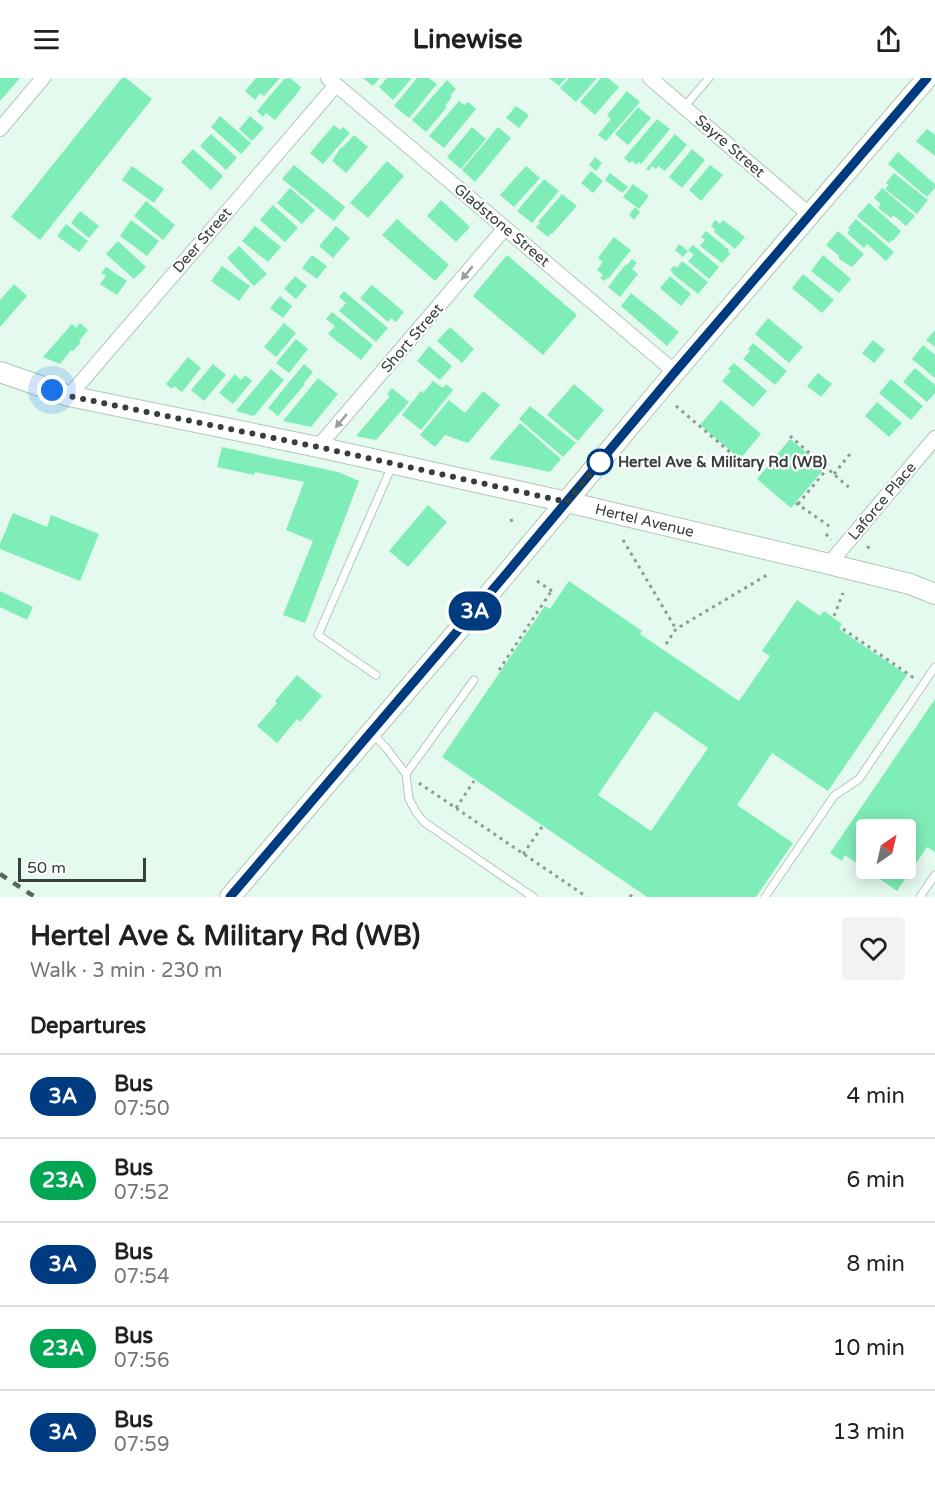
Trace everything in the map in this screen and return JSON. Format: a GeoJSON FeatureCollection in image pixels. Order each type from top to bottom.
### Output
{"type":"FeatureCollection","features":[{"type":"Feature","properties":{"kind":"main road"},"geometry":{"type":"LineString","coordinates":[[230,897],[927,78]]}},
{"type":"Feature","properties":{"kind":"main road","name":"Hertel Avenue"},"geometry":{"type":"LineString","coordinates":[[0,372],[69,396],[318,447],[567,502],[910,584],[935,594]]}},
{"type":"Feature","properties":{"kind":"street"},"geometry":{"type":"LineString","coordinates":[[0,129],[43,78]]}},
{"type":"Feature","properties":{"kind":"street","name":"Sayre Street"},"geometry":{"type":"LineString","coordinates":[[650,78],[810,215]]}},
{"type":"Feature","properties":{"kind":"street","name":"Gladstone Street"},"geometry":{"type":"LineString","coordinates":[[332,81],[675,372]]}},
{"type":"Feature","properties":{"kind":"street","name":"Deer Street"},"geometry":{"type":"LineString","coordinates":[[69,396],[332,81]]}},
{"type":"Feature","properties":{"kind":"street","name":"Short Street"},"geometry":{"type":"LineString","coordinates":[[318,447],[505,228]]}},
{"type":"Feature","properties":{"kind":"street","name":"Laforce Place"},"geometry":{"type":"LineString","coordinates":[[829,564],[935,438]]}},
{"type":"Feature","properties":{"kind":"lane"},"geometry":{"type":"LineString","coordinates":[[684,107],[709,78]]}},
{"type":"Feature","properties":{"kind":"lane"},"geometry":{"type":"LineString","coordinates":[[375,675],[318,635],[393,463]]}},
{"type":"Feature","properties":{"kind":"lane"},"geometry":{"type":"LineString","coordinates":[[765,897],[834,796],[859,778],[935,667]]}},
{"type":"Feature","properties":{"kind":"lane"},"geometry":{"type":"LineString","coordinates":[[406,774],[474,680]]}},
{"type":"Feature","properties":{"kind":"lane"},"geometry":{"type":"LineString","coordinates":[[371,732],[406,774],[409,799],[424,822],[533,897]]}},
{"type":"Feature","properties":{"kind":"lane"},"geometry":{"type":"LineString","coordinates":[[920,897],[935,875]]}},
{"type":"Feature","properties":{"kind":"path"},"geometry":{"type":"LineString","coordinates":[[676,406],[738,459]]}},
{"type":"Feature","properties":{"kind":"path"},"geometry":{"type":"LineString","coordinates":[[790,436],[852,490]]}},
{"type":"Feature","properties":{"kind":"path"},"geometry":{"type":"LineString","coordinates":[[834,474],[850,454]]}},
{"type":"Feature","properties":{"kind":"path"},"geometry":{"type":"LineString","coordinates":[[828,468],[797,503],[832,528]]}},
{"type":"Feature","properties":{"kind":"path"},"geometry":{"type":"LineString","coordinates":[[826,534],[832,541]]}},
{"type":"Feature","properties":{"kind":"path"},"geometry":{"type":"LineString","coordinates":[[623,540],[676,629]]}},
{"type":"Feature","properties":{"kind":"path"},"geometry":{"type":"LineString","coordinates":[[867,548],[872,545]]}},
{"type":"Feature","properties":{"kind":"path"},"geometry":{"type":"LineString","coordinates":[[666,644],[676,629],[767,575]]}},
{"type":"Feature","properties":{"kind":"path"},"geometry":{"type":"LineString","coordinates":[[499,670],[553,591],[537,581]]}},
{"type":"Feature","properties":{"kind":"path"},"geometry":{"type":"LineString","coordinates":[[834,616],[843,593]]}},
{"type":"Feature","properties":{"kind":"path"},"geometry":{"type":"LineString","coordinates":[[843,629],[908,673]]}},
{"type":"Feature","properties":{"kind":"path"},"geometry":{"type":"LineString","coordinates":[[456,808],[474,781]]}},
{"type":"Feature","properties":{"kind":"path"},"geometry":{"type":"LineString","coordinates":[[423,785],[587,897]]}},
{"type":"Feature","properties":{"kind":"path"},"geometry":{"type":"LineString","coordinates":[[523,854],[542,826]]}},
{"type":"Feature","properties":{"kind":"path"},"geometry":{"type":"LineString","coordinates":[[630,897],[634,891]]}},
{"type":"Feature","properties":{"kind":"building"},"geometry":{"type":"Polygon","coordinates":[[[0,78],[20,78],[0,101],[0,78]]]}},
{"type":"Feature","properties":{"kind":"building"},"geometry":{"type":"Polygon","coordinates":[[[122,78],[126,78],[152,99],[40,240],[11,217],[122,78]]]}},
{"type":"Feature","properties":{"kind":"building"},"geometry":{"type":"Polygon","coordinates":[[[256,78],[280,78],[264,96],[260,93],[255,100],[245,91],[256,78]]]}},
{"type":"Feature","properties":{"kind":"building"},"geometry":{"type":"Polygon","coordinates":[[[285,78],[290,78],[301,87],[299,91],[275,120],[266,113],[263,117],[257,111],[285,78]]]}},
{"type":"Feature","properties":{"kind":"building"},"geometry":{"type":"Polygon","coordinates":[[[363,78],[380,78],[373,86],[363,78]]]}},
{"type":"Feature","properties":{"kind":"building"},"geometry":{"type":"Polygon","coordinates":[[[387,78],[412,78],[393,100],[379,87],[387,78]]]}},
{"type":"Feature","properties":{"kind":"building"},"geometry":{"type":"Polygon","coordinates":[[[417,78],[429,78],[437,84],[409,118],[394,106],[417,78]]]}},
{"type":"Feature","properties":{"kind":"building"},"geometry":{"type":"Polygon","coordinates":[[[549,78],[566,78],[559,86],[549,78]]]}},
{"type":"Feature","properties":{"kind":"building"},"geometry":{"type":"Polygon","coordinates":[[[569,78],[597,78],[576,102],[560,88],[569,78]]]}},
{"type":"Feature","properties":{"kind":"building"},"geometry":{"type":"Polygon","coordinates":[[[601,78],[608,78],[619,87],[595,115],[580,102],[601,78]]]}},
{"type":"Feature","properties":{"kind":"building"},"geometry":{"type":"Polygon","coordinates":[[[447,80],[456,89],[445,106],[447,107],[426,132],[412,120],[447,80]]]}},
{"type":"Feature","properties":{"kind":"building"},"geometry":{"type":"Polygon","coordinates":[[[627,91],[640,102],[606,141],[598,135],[611,119],[607,115],[627,91]]]}},
{"type":"Feature","properties":{"kind":"building"},"geometry":{"type":"Polygon","coordinates":[[[459,101],[464,105],[468,102],[476,109],[444,148],[429,136],[459,101]]]}},
{"type":"Feature","properties":{"kind":"building"},"geometry":{"type":"Polygon","coordinates":[[[516,106],[529,115],[519,128],[506,118],[516,106]]]}},
{"type":"Feature","properties":{"kind":"building"},"geometry":{"type":"Polygon","coordinates":[[[638,107],[651,118],[628,145],[615,134],[638,107]]]}},
{"type":"Feature","properties":{"kind":"building"},"geometry":{"type":"Polygon","coordinates":[[[220,116],[251,143],[241,154],[211,127],[220,116]]]}},
{"type":"Feature","properties":{"kind":"building"},"geometry":{"type":"Polygon","coordinates":[[[250,116],[264,128],[252,141],[239,129],[250,116]]]}},
{"type":"Feature","properties":{"kind":"building"},"geometry":{"type":"Polygon","coordinates":[[[657,119],[670,129],[641,164],[639,162],[637,165],[632,161],[630,163],[624,158],[657,119]]]}},
{"type":"Feature","properties":{"kind":"building"},"geometry":{"type":"Polygon","coordinates":[[[334,125],[340,130],[343,127],[350,133],[323,164],[310,153],[334,125]]]}},
{"type":"Feature","properties":{"kind":"building"},"geometry":{"type":"Polygon","coordinates":[[[472,127],[486,139],[461,169],[447,157],[472,127]]]}},
{"type":"Feature","properties":{"kind":"building"},"geometry":{"type":"Polygon","coordinates":[[[498,127],[511,138],[475,182],[462,170],[498,127]]]}},
{"type":"Feature","properties":{"kind":"building"},"geometry":{"type":"Polygon","coordinates":[[[927,129],[935,135],[935,156],[916,141],[927,129]]]}},
{"type":"Feature","properties":{"kind":"building"},"geometry":{"type":"Polygon","coordinates":[[[211,134],[237,158],[226,170],[200,146],[211,134]]]}},
{"type":"Feature","properties":{"kind":"building"},"geometry":{"type":"Polygon","coordinates":[[[675,134],[687,145],[665,171],[658,166],[656,169],[652,166],[649,171],[646,169],[675,134]]]}},
{"type":"Feature","properties":{"kind":"building"},"geometry":{"type":"Polygon","coordinates":[[[354,135],[368,147],[346,173],[332,161],[341,147],[354,135]]]}},
{"type":"Feature","properties":{"kind":"building"},"geometry":{"type":"Polygon","coordinates":[[[193,149],[223,176],[211,190],[181,162],[193,149]]]}},
{"type":"Feature","properties":{"kind":"building"},"geometry":{"type":"Polygon","coordinates":[[[692,149],[705,160],[682,188],[669,177],[692,149]]]}},
{"type":"Feature","properties":{"kind":"building"},"geometry":{"type":"Polygon","coordinates":[[[898,152],[935,184],[935,188],[927,197],[888,164],[898,152]]]}},
{"type":"Feature","properties":{"kind":"building"},"geometry":{"type":"Polygon","coordinates":[[[595,157],[602,163],[596,171],[589,165],[595,157]]]}},
{"type":"Feature","properties":{"kind":"building"},"geometry":{"type":"Polygon","coordinates":[[[387,161],[404,176],[368,218],[350,203],[387,161]]]}},
{"type":"Feature","properties":{"kind":"building"},"geometry":{"type":"Polygon","coordinates":[[[294,165],[345,207],[334,221],[282,179],[294,165]]]}},
{"type":"Feature","properties":{"kind":"building"},"geometry":{"type":"Polygon","coordinates":[[[710,165],[723,175],[701,201],[689,190],[710,165]]]}},
{"type":"Feature","properties":{"kind":"building"},"geometry":{"type":"Polygon","coordinates":[[[132,166],[164,189],[154,203],[122,180],[132,166]]]}},
{"type":"Feature","properties":{"kind":"building"},"geometry":{"type":"Polygon","coordinates":[[[526,166],[540,178],[514,207],[500,195],[526,166]]]}},
{"type":"Feature","properties":{"kind":"building"},"geometry":{"type":"Polygon","coordinates":[[[591,171],[603,181],[593,193],[581,183],[591,171]]]}},
{"type":"Feature","properties":{"kind":"building"},"geometry":{"type":"Polygon","coordinates":[[[610,173],[628,187],[622,193],[605,180],[610,173]]]}},
{"type":"Feature","properties":{"kind":"building"},"geometry":{"type":"Polygon","coordinates":[[[894,173],[928,200],[917,214],[885,189],[889,185],[886,183],[894,173]]]}},
{"type":"Feature","properties":{"kind":"building"},"geometry":{"type":"Polygon","coordinates":[[[544,179],[559,191],[532,223],[517,211],[544,179]]]}},
{"type":"Feature","properties":{"kind":"building"},"geometry":{"type":"Polygon","coordinates":[[[633,184],[649,196],[639,209],[623,197],[633,184]]]}},
{"type":"Feature","properties":{"kind":"building"},"geometry":{"type":"Polygon","coordinates":[[[290,188],[315,210],[302,224],[277,203],[290,188]]]}},
{"type":"Feature","properties":{"kind":"building"},"geometry":{"type":"Polygon","coordinates":[[[882,188],[915,216],[906,226],[893,215],[891,218],[878,208],[881,204],[874,198],[882,188]]]}},
{"type":"Feature","properties":{"kind":"building"},"geometry":{"type":"Polygon","coordinates":[[[562,194],[577,206],[548,237],[536,227],[562,194]]]}},
{"type":"Feature","properties":{"kind":"building"},"geometry":{"type":"Polygon","coordinates":[[[441,200],[470,227],[456,242],[427,216],[441,200]]]}},
{"type":"Feature","properties":{"kind":"building"},"geometry":{"type":"Polygon","coordinates":[[[146,201],[175,225],[163,240],[134,216],[146,201]]]}},
{"type":"Feature","properties":{"kind":"building"},"geometry":{"type":"Polygon","coordinates":[[[869,203],[901,231],[893,241],[889,243],[857,216],[869,203]]]}},
{"type":"Feature","properties":{"kind":"building"},"geometry":{"type":"Polygon","coordinates":[[[273,205],[298,228],[285,242],[260,220],[273,205]]]}},
{"type":"Feature","properties":{"kind":"building"},"geometry":{"type":"Polygon","coordinates":[[[635,207],[640,212],[634,220],[629,215],[635,207]]]}},
{"type":"Feature","properties":{"kind":"building"},"geometry":{"type":"Polygon","coordinates":[[[80,211],[99,226],[89,238],[71,223],[80,211]]]}},
{"type":"Feature","properties":{"kind":"building"},"geometry":{"type":"Polygon","coordinates":[[[397,219],[449,265],[435,281],[382,235],[397,219]]]}},
{"type":"Feature","properties":{"kind":"building"},"geometry":{"type":"Polygon","coordinates":[[[856,219],[894,252],[886,261],[867,244],[864,248],[847,233],[850,230],[848,228],[856,219]]]}},
{"type":"Feature","properties":{"kind":"building"},"geometry":{"type":"Polygon","coordinates":[[[131,220],[159,241],[147,256],[120,236],[131,220]]]}},
{"type":"Feature","properties":{"kind":"building"},"geometry":{"type":"Polygon","coordinates":[[[715,220],[720,224],[723,220],[745,237],[735,249],[714,232],[711,226],[715,220]]]}},
{"type":"Feature","properties":{"kind":"building"},"geometry":{"type":"Polygon","coordinates":[[[66,224],[88,241],[79,252],[57,236],[66,224]]]}},
{"type":"Feature","properties":{"kind":"building"},"geometry":{"type":"Polygon","coordinates":[[[255,226],[281,247],[268,262],[242,241],[255,226]]]}},
{"type":"Feature","properties":{"kind":"building"},"geometry":{"type":"Polygon","coordinates":[[[336,226],[350,238],[333,258],[319,246],[336,226]]]}},
{"type":"Feature","properties":{"kind":"building"},"geometry":{"type":"Polygon","coordinates":[[[706,231],[729,250],[730,254],[722,263],[700,246],[705,240],[701,237],[706,231]]]}},
{"type":"Feature","properties":{"kind":"building"},"geometry":{"type":"Polygon","coordinates":[[[838,231],[864,254],[852,267],[839,259],[839,256],[826,245],[838,231]]]}},
{"type":"Feature","properties":{"kind":"building"},"geometry":{"type":"Polygon","coordinates":[[[614,237],[631,250],[604,281],[600,278],[603,275],[597,270],[603,262],[598,258],[614,237]]]}},
{"type":"Feature","properties":{"kind":"building"},"geometry":{"type":"Polygon","coordinates":[[[118,241],[146,267],[134,279],[106,254],[118,241]]]}},
{"type":"Feature","properties":{"kind":"building"},"geometry":{"type":"Polygon","coordinates":[[[679,244],[688,251],[683,257],[675,250],[679,244]]]}},
{"type":"Feature","properties":{"kind":"building"},"geometry":{"type":"Polygon","coordinates":[[[693,245],[719,267],[709,279],[688,261],[694,255],[688,250],[693,245]]]}},
{"type":"Feature","properties":{"kind":"building"},"geometry":{"type":"Polygon","coordinates":[[[239,246],[267,274],[254,286],[227,258],[239,246]]]}},
{"type":"Feature","properties":{"kind":"building"},"geometry":{"type":"Polygon","coordinates":[[[312,255],[327,266],[317,279],[302,268],[312,255]]]}},
{"type":"Feature","properties":{"kind":"building"},"geometry":{"type":"Polygon","coordinates":[[[507,255],[577,315],[543,355],[473,296],[507,255]]]}},
{"type":"Feature","properties":{"kind":"building"},"geometry":{"type":"Polygon","coordinates":[[[823,255],[851,279],[839,293],[811,271],[823,255]]]}},
{"type":"Feature","properties":{"kind":"building"},"geometry":{"type":"Polygon","coordinates":[[[632,259],[637,263],[632,269],[638,274],[620,297],[608,287],[632,259]]]}},
{"type":"Feature","properties":{"kind":"building"},"geometry":{"type":"Polygon","coordinates":[[[682,261],[708,282],[698,294],[670,270],[674,266],[677,268],[682,261]]]}},
{"type":"Feature","properties":{"kind":"building"},"geometry":{"type":"Polygon","coordinates":[[[222,266],[250,286],[239,301],[211,281],[222,266]]]}},
{"type":"Feature","properties":{"kind":"building"},"geometry":{"type":"Polygon","coordinates":[[[106,267],[127,281],[117,295],[100,284],[106,276],[101,273],[106,267]]]}},
{"type":"Feature","properties":{"kind":"building"},"geometry":{"type":"Polygon","coordinates":[[[803,274],[834,300],[822,313],[792,288],[803,274]]]}},
{"type":"Feature","properties":{"kind":"building"},"geometry":{"type":"Polygon","coordinates":[[[295,276],[307,286],[296,299],[284,289],[295,276]]]}},
{"type":"Feature","properties":{"kind":"building"},"geometry":{"type":"Polygon","coordinates":[[[670,276],[691,294],[681,306],[660,288],[670,276]]]}},
{"type":"Feature","properties":{"kind":"building"},"geometry":{"type":"Polygon","coordinates":[[[14,284],[27,296],[0,327],[0,300],[14,284]]]}},
{"type":"Feature","properties":{"kind":"building"},"geometry":{"type":"Polygon","coordinates":[[[372,285],[404,312],[396,322],[391,318],[388,322],[360,298],[372,285]]]}},
{"type":"Feature","properties":{"kind":"building"},"geometry":{"type":"Polygon","coordinates":[[[344,291],[388,328],[376,342],[339,311],[346,303],[339,297],[344,291]]]}},
{"type":"Feature","properties":{"kind":"building"},"geometry":{"type":"Polygon","coordinates":[[[631,293],[679,332],[667,346],[621,306],[631,293]]]}},
{"type":"Feature","properties":{"kind":"building"},"geometry":{"type":"Polygon","coordinates":[[[280,296],[292,306],[283,318],[270,308],[280,296]]]}},
{"type":"Feature","properties":{"kind":"building"},"geometry":{"type":"Polygon","coordinates":[[[332,312],[373,345],[361,360],[328,334],[335,326],[326,319],[332,312]]]}},
{"type":"Feature","properties":{"kind":"building"},"geometry":{"type":"Polygon","coordinates":[[[768,318],[803,347],[789,363],[755,334],[768,318]]]}},
{"type":"Feature","properties":{"kind":"building"},"geometry":{"type":"Polygon","coordinates":[[[80,323],[88,330],[79,341],[81,342],[60,364],[43,357],[72,324],[76,328],[80,323]]]}},
{"type":"Feature","properties":{"kind":"building"},"geometry":{"type":"Polygon","coordinates":[[[284,323],[296,333],[276,357],[264,347],[284,323]]]}},
{"type":"Feature","properties":{"kind":"building"},"geometry":{"type":"Polygon","coordinates":[[[450,327],[474,349],[462,363],[437,341],[450,327]]]}},
{"type":"Feature","properties":{"kind":"building"},"geometry":{"type":"Polygon","coordinates":[[[935,330],[935,347],[926,340],[935,330]]]}},
{"type":"Feature","properties":{"kind":"building"},"geometry":{"type":"Polygon","coordinates":[[[296,339],[308,349],[289,373],[276,363],[296,339]]]}},
{"type":"Feature","properties":{"kind":"building"},"geometry":{"type":"Polygon","coordinates":[[[873,340],[885,350],[874,363],[862,353],[873,340]]]}},
{"type":"Feature","properties":{"kind":"building"},"geometry":{"type":"Polygon","coordinates":[[[753,343],[787,371],[775,385],[743,359],[753,343]]]}},
{"type":"Feature","properties":{"kind":"building"},"geometry":{"type":"Polygon","coordinates":[[[923,345],[935,355],[935,378],[912,359],[923,345]]]}},
{"type":"Feature","properties":{"kind":"building"},"geometry":{"type":"Polygon","coordinates":[[[429,346],[452,366],[440,380],[417,361],[429,346]]]}},
{"type":"Feature","properties":{"kind":"building"},"geometry":{"type":"Polygon","coordinates":[[[188,357],[201,368],[182,392],[174,386],[172,389],[166,384],[188,357]]]}},
{"type":"Feature","properties":{"kind":"building"},"geometry":{"type":"Polygon","coordinates":[[[734,363],[767,391],[753,407],[722,381],[731,371],[728,369],[734,363]]]}},
{"type":"Feature","properties":{"kind":"building"},"geometry":{"type":"Polygon","coordinates":[[[213,364],[226,375],[204,401],[191,390],[213,364]]]}},
{"type":"Feature","properties":{"kind":"building"},"geometry":{"type":"Polygon","coordinates":[[[304,364],[313,372],[278,416],[268,408],[304,364]]]}},
{"type":"Feature","properties":{"kind":"building"},"geometry":{"type":"Polygon","coordinates":[[[915,368],[935,385],[935,393],[927,402],[903,382],[915,368]]]}},
{"type":"Feature","properties":{"kind":"building"},"geometry":{"type":"Polygon","coordinates":[[[271,369],[284,380],[254,416],[236,411],[271,369]]]}},
{"type":"Feature","properties":{"kind":"building"},"geometry":{"type":"Polygon","coordinates":[[[818,373],[832,384],[821,397],[807,386],[818,373]]]}},
{"type":"Feature","properties":{"kind":"building"},"geometry":{"type":"Polygon","coordinates":[[[235,374],[241,380],[245,375],[252,381],[233,404],[219,393],[235,374]]]}},
{"type":"Feature","properties":{"kind":"building"},"geometry":{"type":"Polygon","coordinates":[[[318,378],[338,394],[311,427],[283,421],[318,378]]]}},
{"type":"Feature","properties":{"kind":"building"},"geometry":{"type":"Polygon","coordinates":[[[891,379],[923,406],[911,420],[879,393],[891,379]]]}},
{"type":"Feature","properties":{"kind":"building"},"geometry":{"type":"Polygon","coordinates":[[[433,381],[443,388],[446,384],[453,390],[421,430],[402,415],[421,391],[423,393],[433,381]]]}},
{"type":"Feature","properties":{"kind":"building"},"geometry":{"type":"Polygon","coordinates":[[[574,384],[604,410],[578,441],[547,415],[574,384]]]}},
{"type":"Feature","properties":{"kind":"building"},"geometry":{"type":"Polygon","coordinates":[[[392,388],[409,402],[376,440],[356,436],[390,396],[387,394],[392,388]]]}},
{"type":"Feature","properties":{"kind":"building"},"geometry":{"type":"Polygon","coordinates":[[[483,391],[500,405],[468,443],[445,435],[435,447],[420,435],[449,400],[465,413],[483,391]]]}},
{"type":"Feature","properties":{"kind":"building"},"geometry":{"type":"Polygon","coordinates":[[[721,400],[761,434],[740,459],[700,425],[721,400]]]}},
{"type":"Feature","properties":{"kind":"building"},"geometry":{"type":"Polygon","coordinates":[[[877,402],[902,423],[889,437],[865,416],[877,402]]]}},
{"type":"Feature","properties":{"kind":"building"},"geometry":{"type":"Polygon","coordinates":[[[530,406],[576,443],[563,457],[519,419],[530,406]]]}},
{"type":"Feature","properties":{"kind":"building"},"geometry":{"type":"Polygon","coordinates":[[[520,423],[561,459],[550,472],[489,459],[520,423]]]}},
{"type":"Feature","properties":{"kind":"building"},"geometry":{"type":"Polygon","coordinates":[[[790,439],[825,468],[791,508],[757,479],[790,439]]]}},
{"type":"Feature","properties":{"kind":"building"},"geometry":{"type":"Polygon","coordinates":[[[222,447],[338,472],[359,481],[305,623],[283,615],[313,541],[286,530],[304,482],[217,467],[222,447]]]}},
{"type":"Feature","properties":{"kind":"building"},"geometry":{"type":"Polygon","coordinates":[[[428,505],[447,522],[408,567],[389,551],[428,505]]]}},
{"type":"Feature","properties":{"kind":"building"},"geometry":{"type":"Polygon","coordinates":[[[13,513],[47,527],[51,515],[99,534],[80,581],[0,549],[13,513]]]}},
{"type":"Feature","properties":{"kind":"building"},"geometry":{"type":"Polygon","coordinates":[[[569,581],[642,631],[640,634],[739,701],[770,656],[762,651],[797,600],[820,616],[824,611],[842,624],[839,629],[907,675],[828,791],[772,753],[737,805],[793,843],[756,897],[647,897],[442,757],[545,606],[550,609],[569,581]],[[655,711],[598,795],[651,831],[708,748],[655,711]]]}},
{"type":"Feature","properties":{"kind":"building"},"geometry":{"type":"Polygon","coordinates":[[[0,591],[33,607],[27,620],[0,607],[0,591]]]}},
{"type":"Feature","properties":{"kind":"building"},"geometry":{"type":"Polygon","coordinates":[[[297,675],[322,696],[300,722],[297,719],[277,743],[257,726],[297,675]]]}},
{"type":"Feature","properties":{"kind":"building"},"geometry":{"type":"Polygon","coordinates":[[[935,699],[935,852],[927,847],[916,863],[916,819],[856,819],[856,863],[845,855],[842,861],[830,853],[935,699]]]}},
{"type":"Feature","properties":{"kind":"building"},"geometry":{"type":"Polygon","coordinates":[[[880,879],[905,879],[897,891],[880,879]]]}},
{"type":"Feature","properties":{"kind":"railway"},"geometry":{"type":"LineString","coordinates":[[0,874],[35,897]]}},
{"type":"Feature","properties":{"kind":"bus line","name":"3A"},"geometry":{"type":"LineString","coordinates":[[230,897],[927,78]]}},
{"type":"Feature","properties":{"kind":"place","name":"Hertel Ave & Military Rd (WB)"},"geometry":{"type":"Point","coordinates":[600,462]}},
{"type":"Feature","properties":{"kind":"route"},"geometry":{"type":"LineString","coordinates":[[52,390],[69,396],[318,447],[567,502],[600,462]]}}]}
